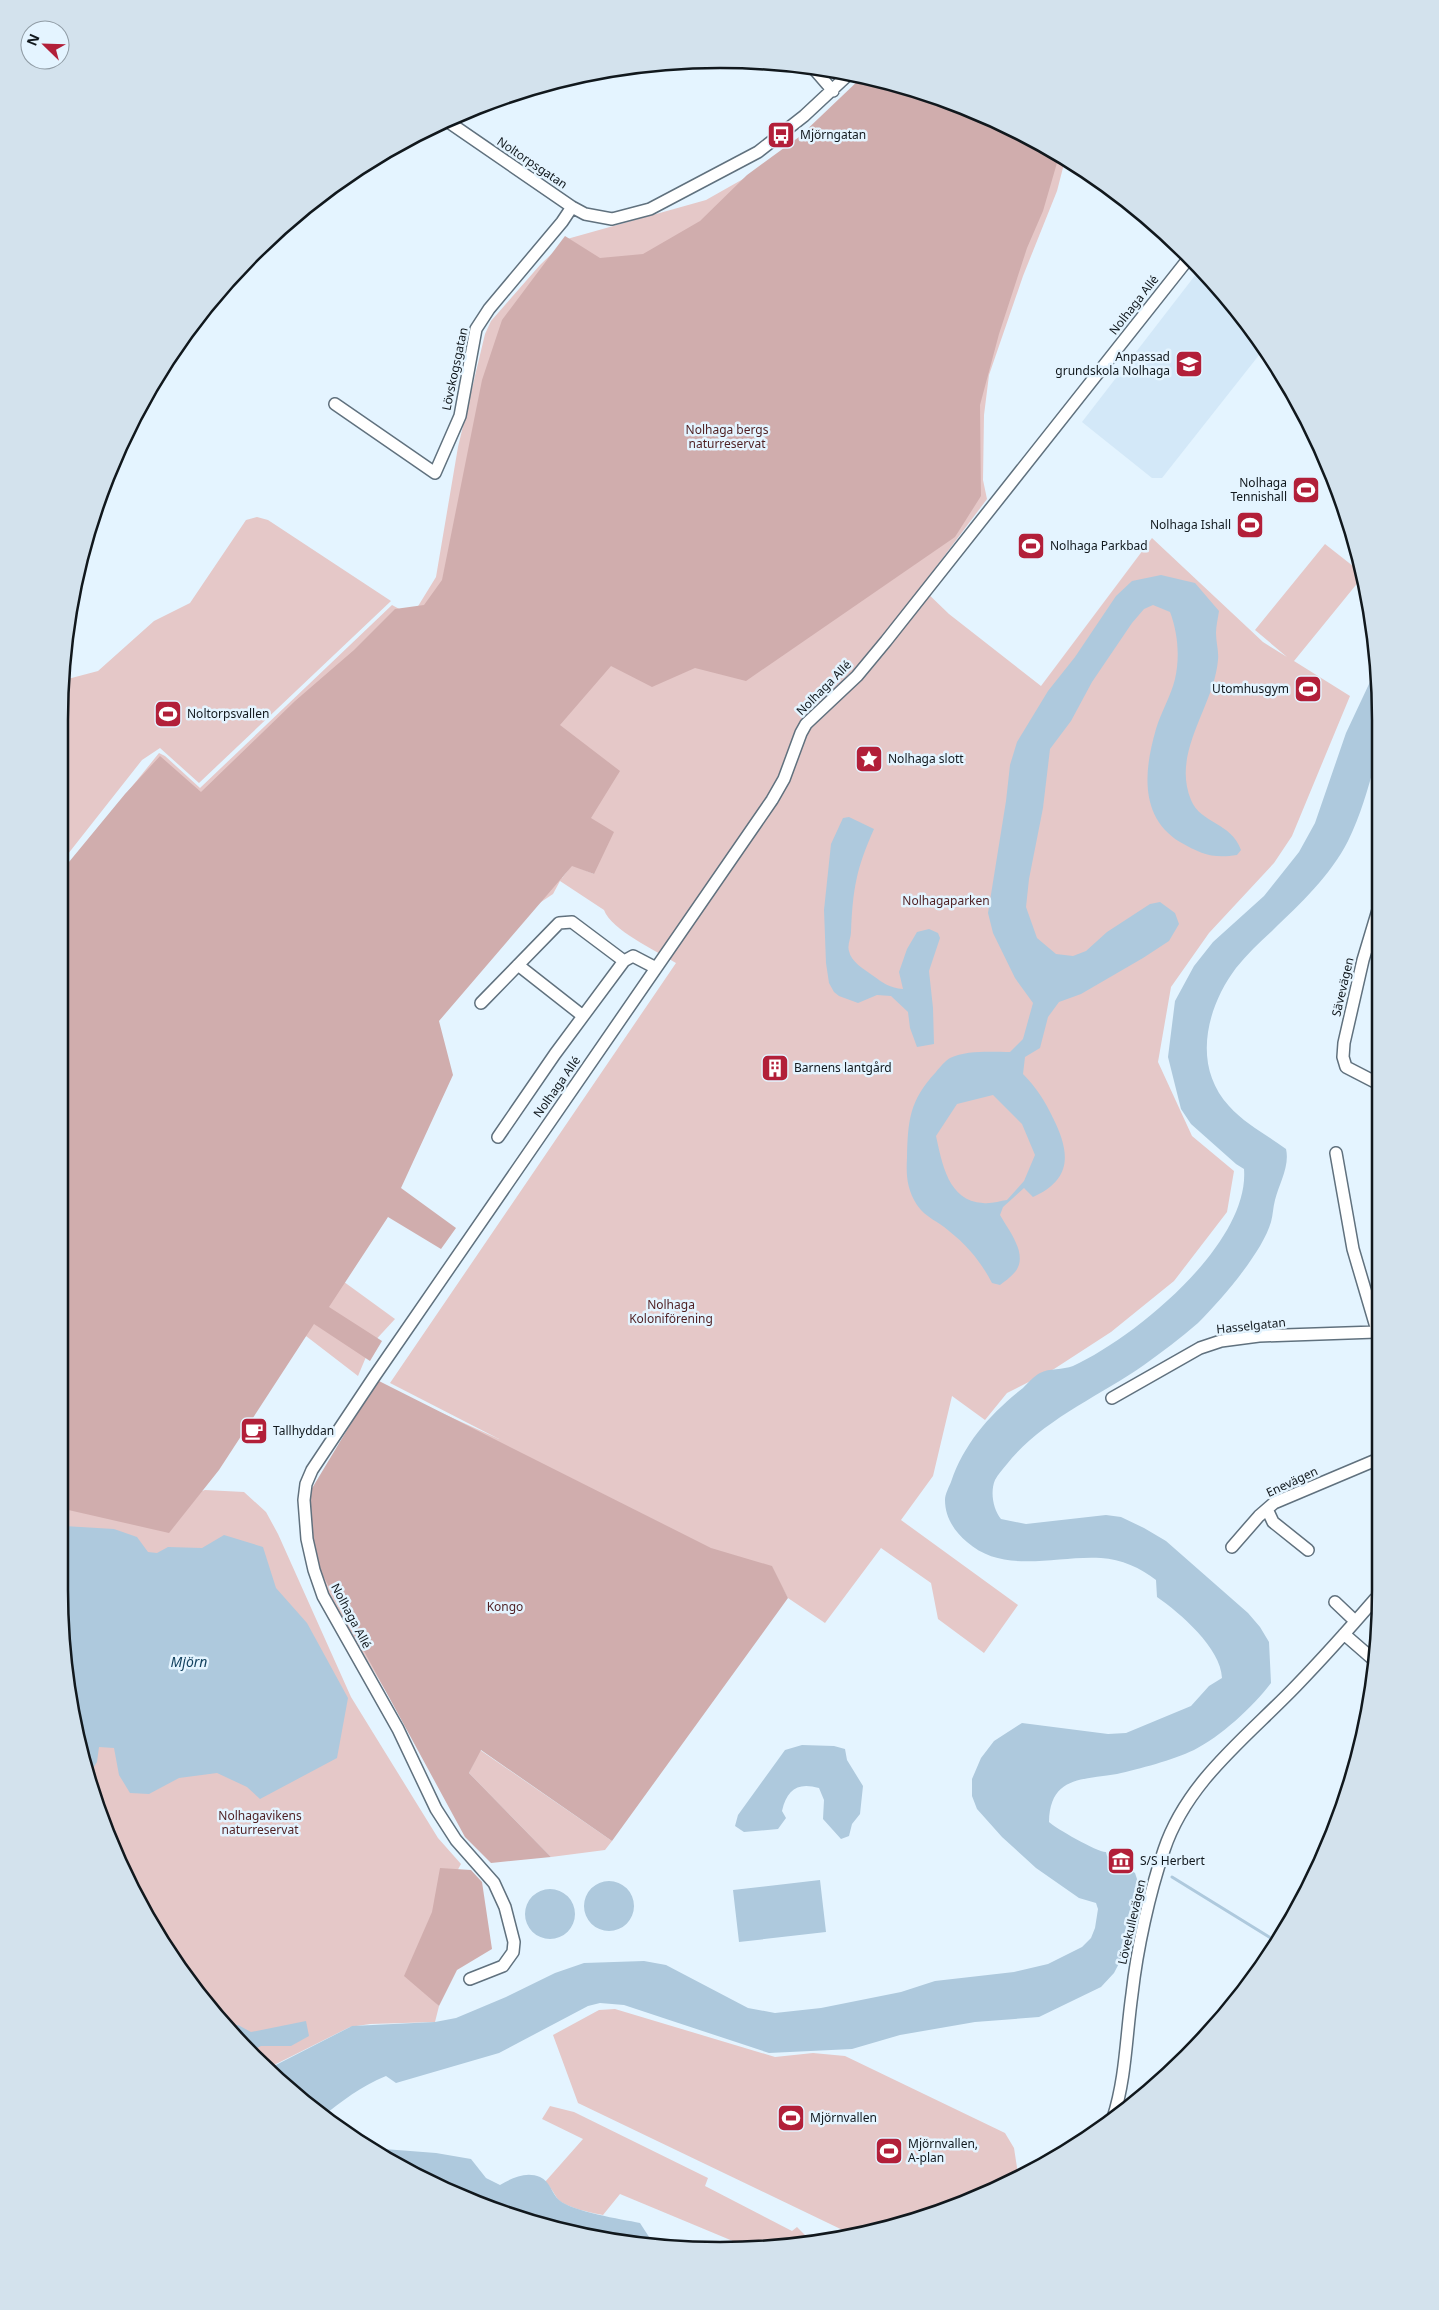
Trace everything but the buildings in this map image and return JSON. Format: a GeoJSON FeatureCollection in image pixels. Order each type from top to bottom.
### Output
{"type":"FeatureCollection","features":[{"type":"Feature","properties":{"kind":"street"},"geometry":{"type":"LineString","coordinates":[[820,75],[833,91],[844,79]]}},
{"type":"Feature","properties":{"kind":"street","name":"Noltorpsgatan"},"geometry":{"type":"LineString","coordinates":[[453,125],[585,214],[606,218],[625,217],[650,209],[746,160],[781,135],[833,91]]}},
{"type":"Feature","properties":{"kind":"street","name":"Lövskogsgatan"},"geometry":{"type":"LineString","coordinates":[[335,404],[435,473],[460,416],[476,329],[489,309],[562,222],[572,207]]}},
{"type":"Feature","properties":{"kind":"street","name":"Nolhaga Allé"},"geometry":{"type":"LineString","coordinates":[[470,1979],[503,1966],[513,1952],[514,1942],[505,1907],[494,1882],[456,1840],[436,1809],[398,1729],[323,1596],[310,1555],[304,1500],[306,1484],[312,1470],[374,1376],[772,800],[784,779],[806,724],[857,676],[886,641],[1185,262]]}},
{"type":"Feature","properties":{"kind":"street"},"geometry":{"type":"LineString","coordinates":[[480,1003],[559,923],[572,922],[624,961]]}},
{"type":"Feature","properties":{"kind":"street","name":"Sävevägen"},"geometry":{"type":"LineString","coordinates":[[1372,930],[1363,960],[1344,1043],[1343,1057],[1349,1069],[1372,1080]]}},
{"type":"Feature","properties":{"kind":"street"},"geometry":{"type":"LineString","coordinates":[[498,1138],[583,1016],[624,961],[633,956],[656,968]]}},
{"type":"Feature","properties":{"kind":"street"},"geometry":{"type":"LineString","coordinates":[[518,965],[583,1016]]}},
{"type":"Feature","properties":{"kind":"street"},"geometry":{"type":"LineString","coordinates":[[1336,1154],[1353,1249],[1372,1313]]}},
{"type":"Feature","properties":{"kind":"street","name":"Hasselgatan"},"geometry":{"type":"LineString","coordinates":[[1112,1398],[1200,1348],[1221,1341],[1259,1336],[1372,1332]]}},
{"type":"Feature","properties":{"kind":"street","name":"Enevägen"},"geometry":{"type":"LineString","coordinates":[[1232,1547],[1267,1509],[1274,1504],[1372,1462]]}},
{"type":"Feature","properties":{"kind":"street"},"geometry":{"type":"LineString","coordinates":[[1267,1509],[1273,1522],[1308,1550]]}},
{"type":"Feature","properties":{"kind":"street"},"geometry":{"type":"LineString","coordinates":[[1335,1602],[1355,1621]]}},
{"type":"Feature","properties":{"kind":"street","name":"Lövekullevägen"},"geometry":{"type":"LineString","coordinates":[[1116,2108],[1123,2082],[1137,1959],[1158,1870],[1171,1832],[1189,1801],[1226,1754],[1295,1687],[1371,1604]]}},
{"type":"Feature","properties":{"kind":"street"},"geometry":{"type":"LineString","coordinates":[[1344,1634],[1368,1655]]}},
{"type":"Feature","properties":{"kind":"shaded area","name":"Anpassad grundskola Nolhaga"},"geometry":{"type":"Polygon","coordinates":[[[1196,274],[1237,323],[1260,354],[1162,478],[1152,478],[1082,422],[1196,274]]]}},
{"type":"Feature","properties":{"kind":"green space","name":"Nolhaga bergs naturreservat"},"geometry":{"type":"Polygon","coordinates":[[[856,82],[929,102],[969,117],[1008,135],[1057,162],[1043,211],[1027,248],[999,334],[980,405],[981,496],[955,537],[746,681],[695,668],[652,687],[611,666],[560,725],[620,771],[591,818],[614,832],[594,874],[572,866],[439,1021],[453,1075],[401,1188],[456,1228],[441,1249],[388,1217],[329,1307],[382,1341],[370,1361],[314,1324],[219,1470],[169,1533],[68,1510],[68,863],[125,794],[160,756],[201,792],[295,701],[354,650],[395,609],[424,605],[442,580],[482,380],[502,320],[565,236],[600,258],[643,254],[700,221],[747,175],[799,137],[856,82]]]}},
{"type":"Feature","properties":{"kind":"green space"},"geometry":{"type":"Polygon","coordinates":[[[880,88],[929,102],[969,117],[1008,135],[1064,166],[1057,191],[1023,276],[989,375],[984,415],[983,480],[987,499],[921,587],[949,614],[1041,686],[1152,538],[1263,642],[1287,657],[1255,630],[1325,544],[1353,566],[1357,584],[1294,661],[1350,696],[1292,836],[1274,863],[1209,933],[1171,987],[1158,1062],[1192,1136],[1234,1171],[1227,1212],[1174,1281],[1111,1332],[1054,1369],[1007,1393],[985,1420],[952,1396],[933,1476],[901,1520],[1018,1605],[984,1653],[938,1619],[931,1583],[881,1548],[825,1623],[788,1598],[783,1589],[394,1705],[321,1583],[316,1569],[380,1385],[499,1439],[390,1383],[676,963],[625,932],[608,918],[604,910],[560,881],[553,894],[505,926],[424,1039],[340,1279],[395,1319],[371,1345],[358,1376],[280,1316],[191,1495],[205,1490],[244,1492],[266,1512],[278,1534],[351,1697],[438,1838],[461,1864],[442,1898],[435,2002],[439,2006],[435,2022],[370,2024],[350,2027],[273,2066],[229,2020],[202,1987],[177,1953],[155,1916],[117,1840],[102,1800],[80,1718],[73,1676],[68,1590],[68,866],[159,753],[165,756],[200,788],[392,605],[412,616],[436,577],[458,447],[485,334],[491,321],[540,265],[567,239],[706,200],[759,170],[880,88]],[[593,819],[562,878],[572,865],[594,874],[593,819]]]}},
{"type":"Feature","properties":{"kind":"green space","name":"Noltorpsvallen"},"geometry":{"type":"Polygon","coordinates":[[[257,517],[268,520],[391,601],[199,783],[160,748],[142,760],[68,854],[69,679],[98,671],[154,621],[190,603],[246,520],[257,517]]]}},
{"type":"Feature","properties":{"kind":"green space","name":"Kongo"},"geometry":{"type":"Polygon","coordinates":[[[377,1380],[711,1548],[772,1566],[788,1598],[612,1841],[481,1750],[469,1773],[551,1857],[491,1863],[465,1837],[302,1537],[305,1500],[377,1380]]]}},
{"type":"Feature","properties":{"kind":"green space"},"geometry":{"type":"Polygon","coordinates":[[[480,1750],[612,1841],[605,1850],[551,1857],[469,1773],[480,1750]]]}},
{"type":"Feature","properties":{"kind":"green space"},"geometry":{"type":"Polygon","coordinates":[[[440,1868],[471,1870],[482,1882],[492,1949],[457,1970],[439,2006],[404,1976],[432,1912],[440,1868]]]}},
{"type":"Feature","properties":{"kind":"green space","name":"Mjörnvallen"},"geometry":{"type":"Polygon","coordinates":[[[615,2009],[775,2057],[813,2053],[845,2056],[1005,2133],[1014,2148],[1017,2170],[969,2193],[929,2208],[844,2231],[578,2103],[553,2035],[599,2010],[615,2009]]]}},
{"type":"Feature","properties":{"kind":"green space"},"geometry":{"type":"Polygon","coordinates":[[[550,2106],[574,2112],[708,2178],[705,2186],[792,2231],[797,2227],[807,2237],[734,2242],[620,2194],[603,2215],[565,2204],[557,2198],[545,2182],[583,2139],[542,2119],[550,2106]]]}},
{"type":"Feature","properties":{"kind":"water"},"geometry":{"type":"Polygon","coordinates":[[[1161,575],[1195,583],[1219,611],[1216,633],[1218,657],[1215,678],[1190,747],[1186,764],[1186,782],[1191,800],[1196,808],[1230,834],[1241,850],[1237,855],[1214,856],[1194,850],[1167,832],[1157,820],[1151,806],[1148,791],[1149,760],[1156,729],[1175,679],[1178,654],[1170,612],[1153,605],[1144,609],[1132,623],[1092,682],[1071,721],[1050,749],[1043,808],[1029,879],[1026,907],[1037,938],[1056,954],[1073,956],[1086,951],[1107,932],[1150,904],[1160,902],[1175,913],[1179,924],[1169,941],[1143,958],[1081,994],[1059,1002],[1048,1017],[1040,1048],[1025,1057],[1023,1074],[1040,1094],[1059,1130],[1065,1153],[1064,1164],[1055,1182],[1046,1190],[1033,1197],[1024,1188],[1003,1207],[1000,1215],[1016,1243],[1020,1258],[1015,1272],[1000,1285],[992,1283],[979,1261],[968,1249],[917,1205],[908,1182],[907,1145],[909,1122],[920,1092],[948,1059],[957,1055],[971,1053],[1010,1052],[1023,1039],[1033,1003],[1015,978],[993,933],[988,913],[1010,765],[1017,742],[1048,691],[1075,657],[1116,596],[1132,581],[1161,575]],[[993,1095],[957,1104],[936,1136],[944,1169],[954,1188],[971,1201],[992,1203],[1007,1200],[1024,1181],[1035,1155],[1022,1124],[993,1095]]]}},
{"type":"Feature","properties":{"kind":"water"},"geometry":{"type":"Polygon","coordinates":[[[1370,681],[1372,773],[1348,841],[1333,866],[1314,889],[1236,968],[1217,1001],[1207,1037],[1210,1073],[1217,1090],[1229,1106],[1242,1118],[1286,1149],[1287,1162],[1266,1234],[1250,1262],[1218,1302],[1198,1323],[1144,1365],[1071,1410],[1037,1434],[1007,1464],[993,1485],[993,1500],[1001,1519],[1026,1524],[1106,1515],[1121,1517],[1144,1528],[1166,1541],[1248,1613],[1260,1627],[1269,1642],[1271,1683],[1246,1711],[1214,1737],[1186,1754],[1166,1761],[1117,1774],[1070,1783],[1055,1796],[1049,1822],[1077,1840],[1106,1852],[1107,1856],[1135,1873],[1138,1882],[1127,1948],[1114,1973],[1101,1987],[1039,2017],[975,2022],[900,2035],[852,2049],[769,2053],[624,2005],[600,2003],[588,2006],[499,2053],[396,2083],[386,2076],[360,2089],[328,2112],[323,2108],[274,2066],[352,2026],[435,2022],[456,2018],[506,1997],[555,1973],[584,1963],[644,1961],[666,1965],[748,2008],[775,2013],[821,2008],[901,1992],[935,1981],[1014,1972],[1048,1964],[1082,1947],[1091,1938],[1095,1928],[1098,1909],[1096,1903],[1079,1898],[1036,1868],[1002,1837],[977,1809],[972,1796],[972,1779],[981,1758],[994,1741],[1022,1723],[1108,1734],[1126,1733],[1191,1706],[1209,1686],[1222,1678],[1220,1667],[1215,1655],[1198,1632],[1177,1612],[1157,1597],[1156,1580],[1144,1572],[1123,1562],[1101,1558],[1014,1561],[997,1558],[982,1552],[958,1533],[949,1518],[945,1506],[946,1495],[963,1454],[980,1430],[1000,1408],[1038,1374],[1048,1370],[1073,1366],[1098,1353],[1155,1311],[1184,1285],[1209,1257],[1228,1227],[1241,1198],[1244,1169],[1191,1124],[1181,1109],[1168,1057],[1175,1001],[1194,966],[1213,942],[1264,896],[1299,852],[1315,823],[1346,733],[1370,681]]]}},
{"type":"Feature","properties":{"kind":"water"},"geometry":{"type":"Polygon","coordinates":[[[849,817],[874,829],[856,879],[851,934],[848,946],[850,955],[858,965],[880,980],[890,986],[903,989],[899,972],[907,949],[917,932],[929,929],[938,933],[940,938],[929,971],[934,1044],[917,1047],[910,1028],[908,1012],[891,996],[877,995],[858,1003],[839,996],[834,992],[829,983],[826,963],[824,910],[831,844],[843,818],[849,817]]]}},
{"type":"Feature","properties":{"kind":"water","name":"Mjörn"},"geometry":{"type":"Polygon","coordinates":[[[68,1526],[114,1529],[137,1537],[148,1552],[157,1553],[168,1547],[202,1548],[224,1535],[263,1547],[276,1588],[307,1623],[348,1698],[337,1758],[260,1799],[247,1787],[217,1773],[179,1778],[149,1794],[130,1793],[119,1775],[114,1748],[99,1747],[97,1762],[93,1769],[80,1718],[73,1676],[69,1633],[68,1526]]]}},
{"type":"Feature","properties":{"kind":"water"},"geometry":{"type":"Polygon","coordinates":[[[802,1745],[834,1746],[845,1749],[847,1760],[863,1786],[860,1814],[852,1824],[849,1836],[841,1839],[823,1819],[824,1800],[819,1788],[812,1786],[799,1787],[790,1792],[782,1811],[786,1818],[778,1829],[744,1832],[735,1826],[738,1815],[785,1750],[802,1745]]]}},
{"type":"Feature","properties":{"kind":"water"},"geometry":{"type":"Polygon","coordinates":[[[820,1880],[826,1932],[739,1942],[733,1890],[820,1880]]]}},
{"type":"Feature","properties":{"kind":"water"},"geometry":{"type":"Polygon","coordinates":[[[609,1881],[618,1883],[629,1892],[634,1906],[632,1915],[623,1926],[609,1931],[600,1929],[589,1920],[584,1906],[586,1897],[595,1886],[609,1881]]]}},
{"type":"Feature","properties":{"kind":"water"},"geometry":{"type":"Polygon","coordinates":[[[550,1889],[559,1891],[570,1900],[575,1914],[573,1923],[564,1934],[550,1939],[541,1937],[530,1928],[525,1914],[527,1905],[536,1894],[550,1889]]]}},
{"type":"Feature","properties":{"kind":"water"},"geometry":{"type":"Polygon","coordinates":[[[306,2021],[309,2036],[291,2046],[261,2046],[255,2049],[234,2026],[238,2025],[251,2032],[306,2021]]]}},
{"type":"Feature","properties":{"kind":"water"},"geometry":{"type":"Polygon","coordinates":[[[383,2149],[436,2153],[471,2159],[486,2178],[500,2185],[519,2176],[535,2175],[546,2181],[559,2200],[566,2204],[598,2214],[640,2223],[650,2238],[592,2230],[551,2220],[510,2208],[470,2193],[431,2175],[383,2149]]]}},
{"type":"Feature","properties":{"kind":"waterway"},"geometry":{"type":"LineString","coordinates":[[1172,1877],[1271,1938]]}},
{"type":"Feature","properties":{"kind":"place","name":"Mjörngatan"},"geometry":{"type":"Point","coordinates":[781,135]}},
{"type":"Feature","properties":{"kind":"place","name":"Anpassad grundskola Nolhaga"},"geometry":{"type":"Point","coordinates":[1189,364]}},
{"type":"Feature","properties":{"kind":"place","name":"Nolhaga Tennishall"},"geometry":{"type":"Point","coordinates":[1306,490]}},
{"type":"Feature","properties":{"kind":"place","name":"Nolhaga Ishall"},"geometry":{"type":"Point","coordinates":[1250,525]}},
{"type":"Feature","properties":{"kind":"place","name":"Nolhaga Parkbad"},"geometry":{"type":"Point","coordinates":[1031,546]}},
{"type":"Feature","properties":{"kind":"place","name":"Utomhusgym"},"geometry":{"type":"Point","coordinates":[1308,689]}},
{"type":"Feature","properties":{"kind":"place","name":"Noltorpsvallen"},"geometry":{"type":"Point","coordinates":[168,714]}},
{"type":"Feature","properties":{"kind":"place","name":"Nolhaga slott"},"geometry":{"type":"Point","coordinates":[869,759]}},
{"type":"Feature","properties":{"kind":"place","name":"Barnens lantgård"},"geometry":{"type":"Point","coordinates":[775,1068]}},
{"type":"Feature","properties":{"kind":"place","name":"Tallhyddan"},"geometry":{"type":"Point","coordinates":[254,1431]}},
{"type":"Feature","properties":{"kind":"place","name":"S/S Herbert"},"geometry":{"type":"Point","coordinates":[1121,1861]}},
{"type":"Feature","properties":{"kind":"place","name":"Mjörnvallen"},"geometry":{"type":"Point","coordinates":[791,2118]}},
{"type":"Feature","properties":{"kind":"place","name":"Mjörnvallen, A-plan"},"geometry":{"type":"Point","coordinates":[889,2151]}},
{"type":"Feature","properties":{"kind":"park label","name":"Nolhagaparken"},"geometry":{"type":"Point","coordinates":[946,901]}},
{"type":"Feature","properties":{"kind":"park label","name":"Nolhaga Koloniförening"},"geometry":{"type":"Point","coordinates":[671,1312]}},
{"type":"Feature","properties":{"kind":"park label","name":"Nolhagavikens naturreservat"},"geometry":{"type":"Point","coordinates":[260,1823]}}]}
